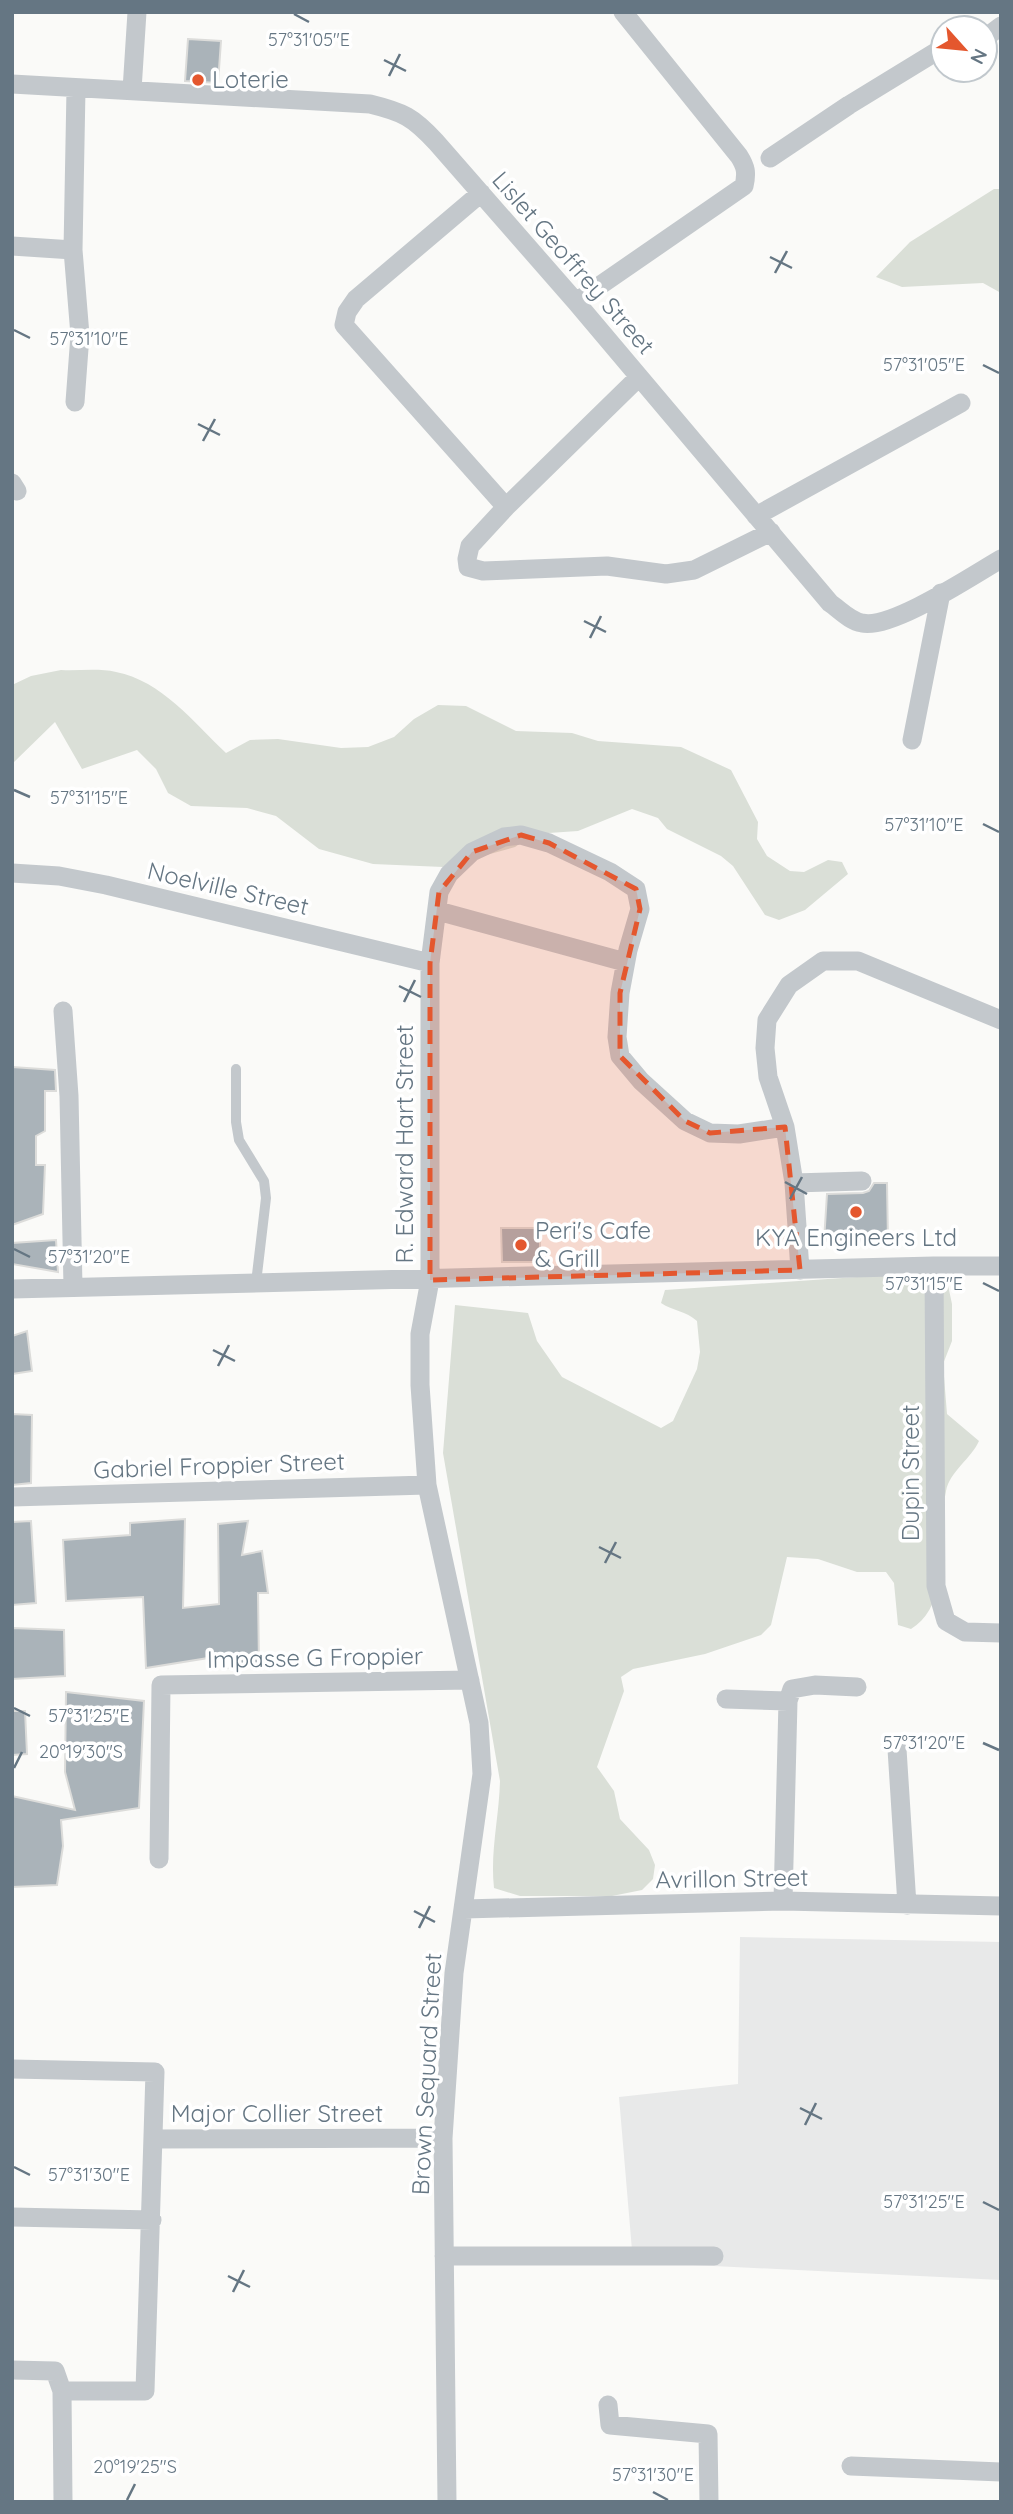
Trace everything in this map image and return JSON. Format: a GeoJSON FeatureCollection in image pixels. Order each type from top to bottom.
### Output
{"type":"FeatureCollection","features":[{"type":"Feature","properties":{"kind":"street"},"geometry":{"type":"LineString","coordinates":[[132,90],[137,12]]}},
{"type":"Feature","properties":{"kind":"street"},"geometry":{"type":"LineString","coordinates":[[576,302],[744,186],[746,175],[746,167],[739,156],[623,12]]}},
{"type":"Feature","properties":{"kind":"street"},"geometry":{"type":"LineString","coordinates":[[770,158],[929,56]]}},
{"type":"Feature","properties":{"kind":"street","name":"Lislet Geoffrey Street"},"geometry":{"type":"LineString","coordinates":[[12,84],[370,104],[401,111],[422,126],[576,302],[830,603],[848,617],[863,624],[889,621],[1001,559]]}},
{"type":"Feature","properties":{"kind":"street"},"geometry":{"type":"LineString","coordinates":[[75,402],[80,335],[73,250],[76,89]]}},
{"type":"Feature","properties":{"kind":"street"},"geometry":{"type":"LineString","coordinates":[[481,193],[356,299],[347,312],[344,325],[506,507]]}},
{"type":"Feature","properties":{"kind":"street"},"geometry":{"type":"LineString","coordinates":[[12,246],[73,250]]}},
{"type":"Feature","properties":{"kind":"street"},"geometry":{"type":"LineString","coordinates":[[639,377],[506,507],[470,546],[468,567],[483,571],[607,566],[666,574],[694,570],[771,532]]}},
{"type":"Feature","properties":{"kind":"street"},"geometry":{"type":"LineString","coordinates":[[756,516],[961,403]]}},
{"type":"Feature","properties":{"kind":"street"},"geometry":{"type":"LineString","coordinates":[[912,740],[941,593]]}},
{"type":"Feature","properties":{"kind":"street","name":"R. Edward Hart Street"},"geometry":{"type":"LineString","coordinates":[[430,1280],[430,963],[439,892],[449,874],[472,852],[504,836],[522,835],[549,843],[610,872],[636,889],[640,909],[625,962]]}},
{"type":"Feature","properties":{"kind":"street","name":"Noelville Street"},"geometry":{"type":"LineString","coordinates":[[12,873],[58,876],[106,885],[430,963]]}},
{"type":"Feature","properties":{"kind":"street"},"geometry":{"type":"LineString","coordinates":[[438,911],[625,962],[617,1037],[620,1056],[641,1081],[685,1121],[710,1133],[739,1134],[785,1127]]}},
{"type":"Feature","properties":{"kind":"street"},"geometry":{"type":"LineString","coordinates":[[800,1270],[794,1183],[785,1127],[768,1077],[765,1048],[767,1020],[789,985],[823,961],[858,961],[1001,1020]]}},
{"type":"Feature","properties":{"kind":"street"},"geometry":{"type":"LineString","coordinates":[[63,1011],[69,1096],[73,1287]]}},
{"type":"Feature","properties":{"kind":"street"},"geometry":{"type":"LineString","coordinates":[[794,1183],[862,1181]]}},
{"type":"Feature","properties":{"kind":"street","name":"Dupin Street"},"geometry":{"type":"LineString","coordinates":[[934,1266],[938,1596],[946,1621],[965,1632],[1001,1633]]}},
{"type":"Feature","properties":{"kind":"street"},"geometry":{"type":"LineString","coordinates":[[12,1289],[1001,1266]]}},
{"type":"Feature","properties":{"kind":"street","name":"Brown Sequard Street"},"geometry":{"type":"LineString","coordinates":[[430,1280],[420,1334],[420,1385],[427,1485],[479,1723],[482,1774],[454,1973],[443,2138],[447,2502]]}},
{"type":"Feature","properties":{"kind":"street","name":"Gabriel Froppier Street"},"geometry":{"type":"LineString","coordinates":[[12,1497],[427,1485]]}},
{"type":"Feature","properties":{"kind":"street","name":"Impasse G Froppier"},"geometry":{"type":"LineString","coordinates":[[159,1859],[161,1685],[470,1680]]}},
{"type":"Feature","properties":{"kind":"street"},"geometry":{"type":"LineString","coordinates":[[783,1901],[788,1701],[792,1689],[815,1685],[857,1687]]}},
{"type":"Feature","properties":{"kind":"street"},"geometry":{"type":"LineString","coordinates":[[726,1699],[788,1701]]}},
{"type":"Feature","properties":{"kind":"street"},"geometry":{"type":"LineString","coordinates":[[897,1749],[906,1905]]}},
{"type":"Feature","properties":{"kind":"street","name":"Avrillon Street"},"geometry":{"type":"LineString","coordinates":[[464,1909],[783,1901],[1001,1906]]}},
{"type":"Feature","properties":{"kind":"street"},"geometry":{"type":"LineString","coordinates":[[12,2069],[155,2072],[145,2391],[62,2391]]}},
{"type":"Feature","properties":{"kind":"street","name":"Major Collier Street"},"geometry":{"type":"LineString","coordinates":[[153,2139],[443,2138]]}},
{"type":"Feature","properties":{"kind":"street"},"geometry":{"type":"LineString","coordinates":[[12,2217],[152,2220]]}},
{"type":"Feature","properties":{"kind":"street"},"geometry":{"type":"LineString","coordinates":[[444,2256],[714,2256]]}},
{"type":"Feature","properties":{"kind":"street"},"geometry":{"type":"LineString","coordinates":[[12,2370],[55,2371],[62,2391],[63,2502]]}},
{"type":"Feature","properties":{"kind":"street"},"geometry":{"type":"LineString","coordinates":[[608,2405],[610,2425],[708,2434],[709,2502]]}},
{"type":"Feature","properties":{"kind":"street"},"geometry":{"type":"LineString","coordinates":[[851,2466],[1001,2472]]}},
{"type":"Feature","properties":{"kind":"lane"},"geometry":{"type":"LineString","coordinates":[[236,1069],[236,1122],[239,1140],[264,1181],[266,1198],[256,1283]]}},
{"type":"Feature","properties":{"kind":"highlighted area"},"geometry":{"type":"Polygon","coordinates":[[[521,835],[549,843],[636,889],[640,909],[620,993],[620,1056],[685,1121],[710,1133],[785,1127],[800,1270],[430,1280],[430,963],[439,892],[472,852],[521,835]]]}},
{"type":"Feature","properties":{"kind":"shaded area"},"geometry":{"type":"Polygon","coordinates":[[[994,189],[1001,189],[1001,293],[983,283],[902,287],[876,277],[910,242],[994,189]]]}},
{"type":"Feature","properties":{"kind":"shaded area"},"geometry":{"type":"Polygon","coordinates":[[[61,670],[109,671],[148,684],[176,704],[226,753],[250,740],[278,739],[341,748],[368,747],[394,737],[414,719],[438,705],[466,706],[516,731],[572,733],[598,741],[681,747],[731,770],[758,822],[757,839],[767,856],[790,871],[804,872],[828,860],[842,862],[848,874],[805,910],[779,920],[765,915],[733,866],[721,856],[667,829],[658,818],[632,809],[578,831],[534,834],[515,847],[443,867],[373,864],[319,849],[276,816],[247,808],[191,806],[168,793],[156,769],[137,750],[82,769],[55,722],[12,764],[12,685],[31,676],[61,670]]]}},
{"type":"Feature","properties":{"kind":"shaded area"},"geometry":{"type":"Polygon","coordinates":[[[945,1271],[952,1304],[952,1341],[943,1364],[947,1414],[979,1441],[948,1484],[938,1585],[933,1603],[924,1618],[911,1629],[898,1625],[894,1583],[886,1572],[857,1572],[818,1559],[787,1557],[771,1625],[761,1635],[705,1654],[633,1669],[621,1677],[624,1691],[597,1767],[614,1791],[620,1819],[649,1850],[655,1865],[653,1879],[642,1890],[612,1896],[520,1896],[494,1888],[493,1861],[500,1781],[443,1453],[455,1305],[528,1313],[537,1341],[562,1377],[661,1428],[673,1421],[697,1369],[700,1352],[697,1321],[661,1303],[665,1290],[945,1271]]]}},
{"type":"Feature","properties":{"kind":"shaded area"},"geometry":{"type":"Polygon","coordinates":[[[740,1937],[1001,1942],[1001,2280],[633,2262],[619,2097],[738,2084],[740,1937]]]}},
{"type":"Feature","properties":{"kind":"building"},"geometry":{"type":"Polygon","coordinates":[[[188,39],[221,41],[218,83],[185,81],[188,39]]]}},
{"type":"Feature","properties":{"kind":"building"},"geometry":{"type":"Polygon","coordinates":[[[12,1067],[55,1070],[56,1091],[45,1091],[45,1131],[36,1136],[36,1165],[45,1165],[43,1214],[12,1225],[12,1067]]]}},
{"type":"Feature","properties":{"kind":"building","name":"KYA Engineers Ltd"},"geometry":{"type":"Polygon","coordinates":[[[874,1183],[887,1183],[888,1242],[824,1241],[827,1194],[863,1193],[869,1191],[874,1183]]]}},
{"type":"Feature","properties":{"kind":"building","name":"Peri's Cafe & Grill"},"geometry":{"type":"Polygon","coordinates":[[[501,1228],[540,1228],[540,1262],[502,1262],[501,1228]]]}},
{"type":"Feature","properties":{"kind":"building"},"geometry":{"type":"Polygon","coordinates":[[[56,1240],[58,1272],[12,1264],[12,1243],[56,1240]]]}},
{"type":"Feature","properties":{"kind":"building"},"geometry":{"type":"Polygon","coordinates":[[[27,1331],[32,1371],[12,1374],[12,1336],[27,1331]]]}},
{"type":"Feature","properties":{"kind":"building"},"geometry":{"type":"Polygon","coordinates":[[[12,1414],[32,1415],[31,1483],[12,1485],[12,1414]]]}},
{"type":"Feature","properties":{"kind":"building"},"geometry":{"type":"Polygon","coordinates":[[[185,1519],[183,1608],[219,1604],[218,1524],[248,1521],[242,1555],[262,1551],[268,1593],[258,1593],[259,1666],[227,1668],[227,1655],[146,1668],[143,1597],[66,1601],[63,1540],[130,1535],[130,1523],[185,1519]]]}},
{"type":"Feature","properties":{"kind":"building"},"geometry":{"type":"Polygon","coordinates":[[[31,1521],[36,1603],[12,1605],[12,1522],[31,1521]]]}},
{"type":"Feature","properties":{"kind":"building"},"geometry":{"type":"Polygon","coordinates":[[[12,1628],[64,1630],[65,1676],[12,1679],[12,1628]]]}},
{"type":"Feature","properties":{"kind":"building"},"geometry":{"type":"Polygon","coordinates":[[[66,1692],[144,1701],[139,1808],[61,1820],[63,1846],[57,1885],[12,1887],[12,1796],[75,1810],[65,1772],[66,1692]]]}},
{"type":"Feature","properties":{"kind":"building"},"geometry":{"type":"Polygon","coordinates":[[[12,1711],[25,1711],[27,1754],[12,1755],[12,1711]]]}},
{"type":"Feature","properties":{"kind":"place","name":"Loterie"},"geometry":{"type":"Point","coordinates":[198,80]}},
{"type":"Feature","properties":{"kind":"place","name":"KYA Engineers Ltd"},"geometry":{"type":"Point","coordinates":[856,1212]}},
{"type":"Feature","properties":{"kind":"place","name":"Peri's Cafe & Grill"},"geometry":{"type":"Point","coordinates":[521,1245]}}]}
